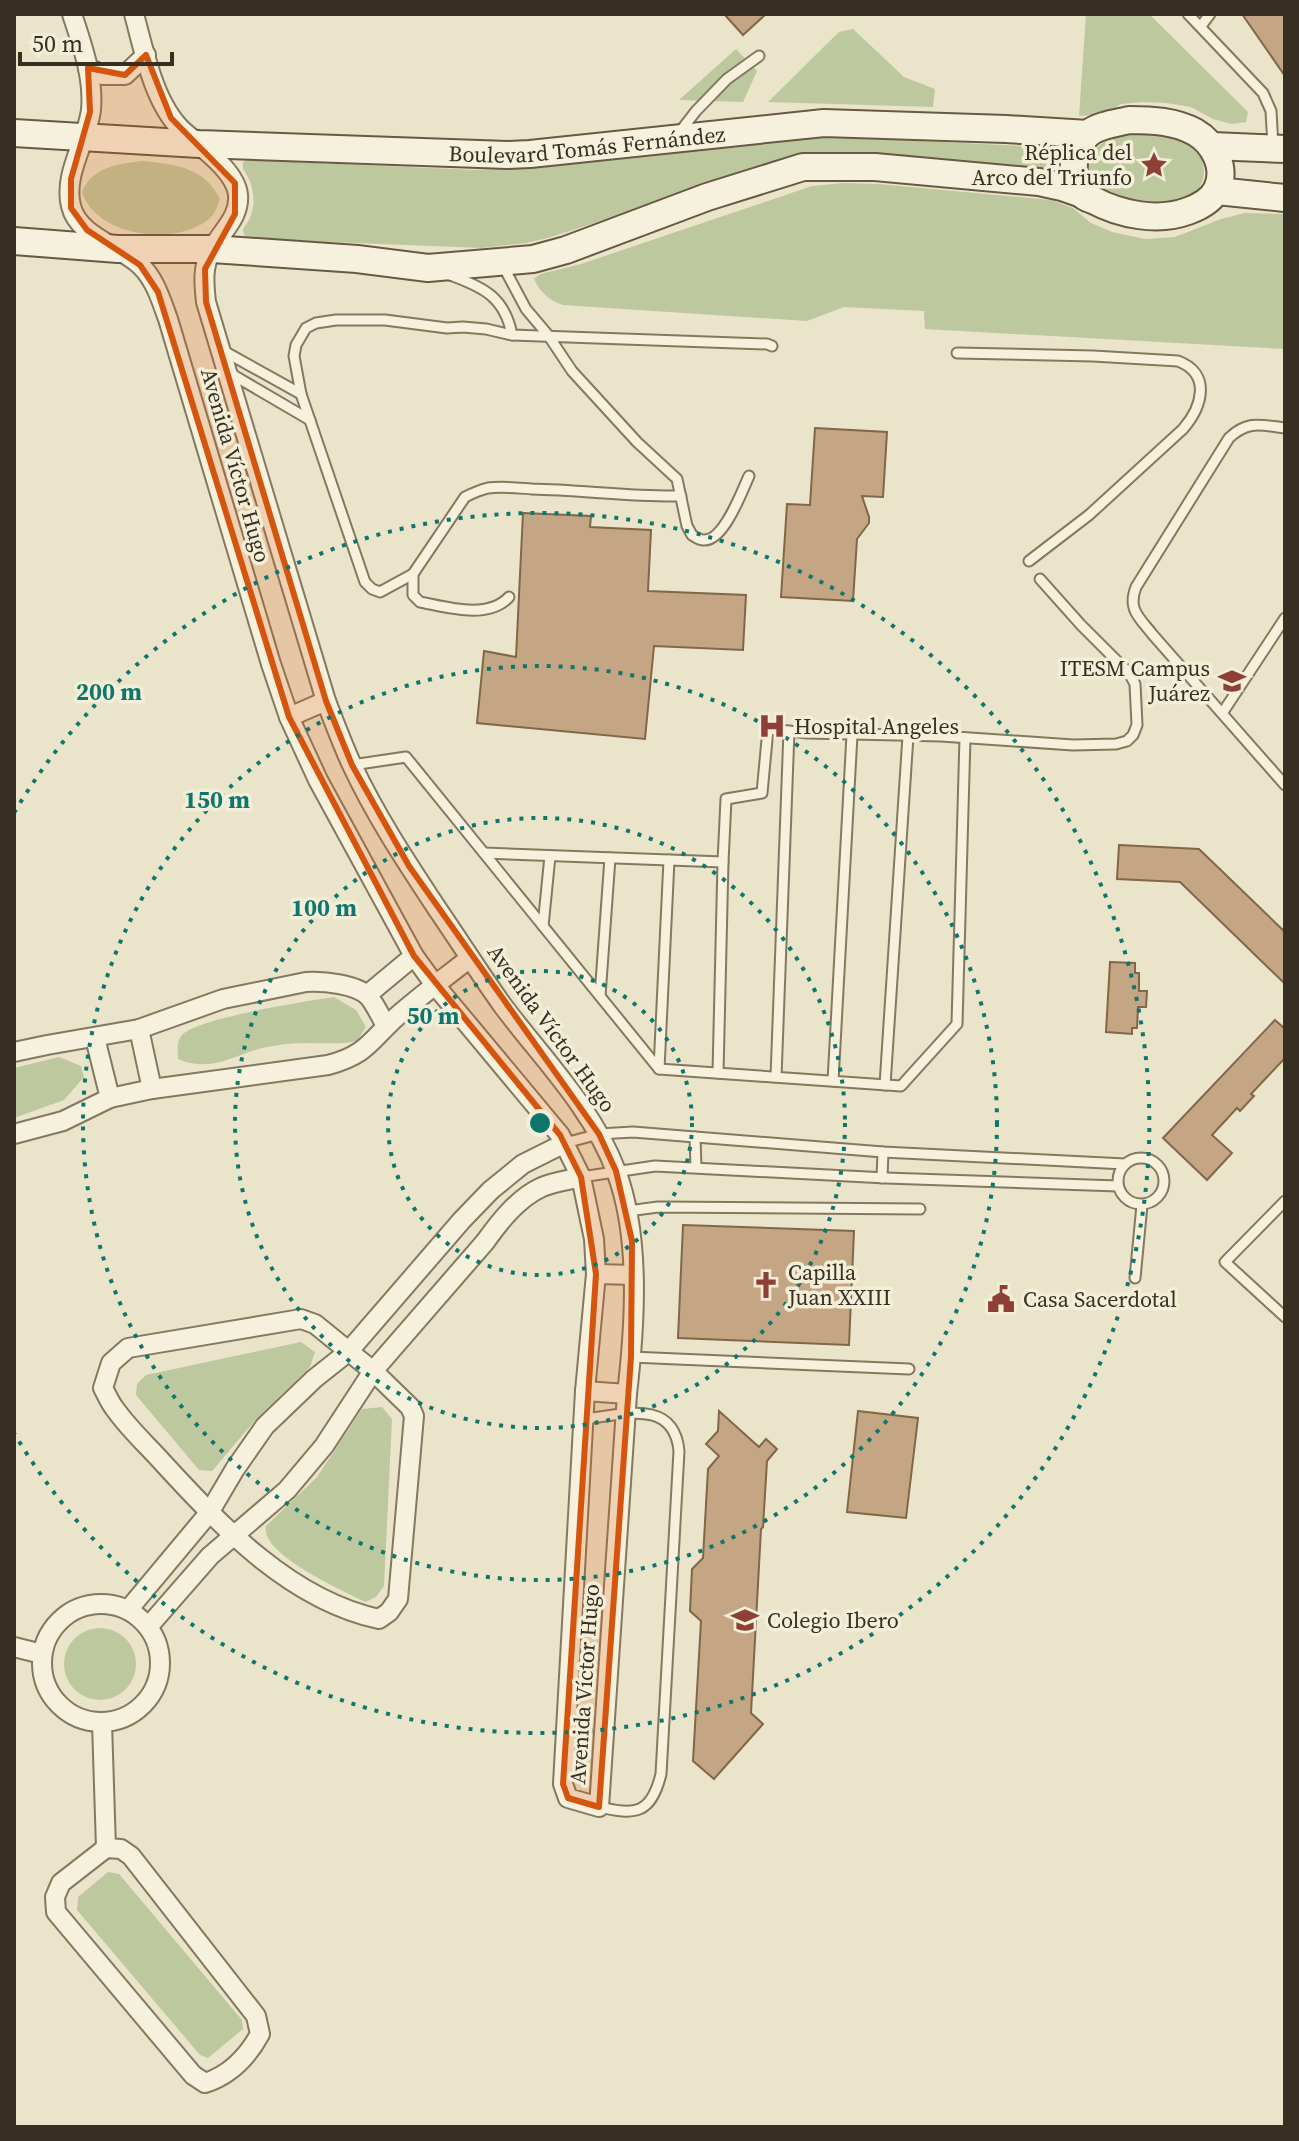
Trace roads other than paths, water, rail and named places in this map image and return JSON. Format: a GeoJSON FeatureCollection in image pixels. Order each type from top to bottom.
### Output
{"type":"FeatureCollection","features":[{"type":"Feature","properties":{"kind":"main road"},"geometry":{"type":"LineString","coordinates":[[14,241],[118,249],[212,249],[357,259],[428,268],[533,259],[566,250],[707,197],[803,167],[875,167],[1039,182],[1082,194],[1118,211],[1145,216],[1172,215],[1205,203],[1217,191],[1220,175],[1218,158],[1212,146],[1197,133],[1177,124],[1129,120],[1109,125],[1088,134],[1079,147],[1073,167],[1075,181],[1082,194]]}},
{"type":"Feature","properties":{"kind":"main road","name":"Boulevard Tomás Fernández"},"geometry":{"type":"LineString","coordinates":[[14,133],[199,144],[507,155],[824,123],[1050,130],[1088,134]]}},
{"type":"Feature","properties":{"kind":"main road"},"geometry":{"type":"LineString","coordinates":[[1212,146],[1279,149]]}},
{"type":"Feature","properties":{"kind":"main road"},"geometry":{"type":"LineString","coordinates":[[1217,191],[1285,198]]}},
{"type":"Feature","properties":{"kind":"street"},"geometry":{"type":"LineString","coordinates":[[72,14],[88,68],[90,112],[71,179],[71,208],[87,230],[118,249]]}},
{"type":"Feature","properties":{"kind":"street"},"geometry":{"type":"LineString","coordinates":[[134,14],[162,103],[171,118],[227,171],[235,183],[239,197],[235,214],[212,249]]}},
{"type":"Feature","properties":{"kind":"street"},"geometry":{"type":"LineString","coordinates":[[88,68],[103,75],[125,75],[146,55]]}},
{"type":"Feature","properties":{"kind":"street","name":"Avenida Víctor Hugo"},"geometry":{"type":"LineString","coordinates":[[118,249],[140,265],[151,278],[168,319],[241,569],[289,717],[318,780],[414,956],[565,1143],[581,1177],[594,1239],[596,1274],[585,1391],[563,1784],[568,1798],[599,1807],[631,1357],[633,1275],[628,1211],[616,1171],[599,1134],[470,958],[409,866],[352,765],[326,701],[206,302],[205,269],[212,249]]}},
{"type":"Feature","properties":{"kind":"street"},"geometry":{"type":"LineString","coordinates":[[289,717],[326,701]]}},
{"type":"Feature","properties":{"kind":"street"},"geometry":{"type":"LineString","coordinates":[[367,995],[414,956]]}},
{"type":"Feature","properties":{"kind":"street"},"geometry":{"type":"LineString","coordinates":[[14,1134],[63,1121],[110,1098],[345,1060],[366,1049],[386,1026],[470,958]]}},
{"type":"Feature","properties":{"kind":"street"},"geometry":{"type":"LineString","coordinates":[[14,1052],[139,1029],[223,999],[318,981],[339,984],[367,995],[386,1026]]}},
{"type":"Feature","properties":{"kind":"street"},"geometry":{"type":"LineString","coordinates":[[139,1029],[152,1089]]}},
{"type":"Feature","properties":{"kind":"street"},"geometry":{"type":"LineString","coordinates":[[95,1038],[110,1098]]}},
{"type":"Feature","properties":{"kind":"street"},"geometry":{"type":"LineString","coordinates":[[128,1610],[209,1513],[265,1426],[314,1379],[348,1352],[491,1190],[523,1164],[565,1143]]}},
{"type":"Feature","properties":{"kind":"street"},"geometry":{"type":"LineString","coordinates":[[148,1627],[210,1556],[287,1490],[324,1446],[373,1371],[502,1219],[526,1197],[543,1187],[581,1177]]}},
{"type":"Feature","properties":{"kind":"street"},"geometry":{"type":"LineString","coordinates":[[462,1220],[485,1242]]}},
{"type":"Feature","properties":{"kind":"street"},"geometry":{"type":"LineString","coordinates":[[596,1274],[633,1275]]}},
{"type":"Feature","properties":{"kind":"street"},"geometry":{"type":"LineString","coordinates":[[301,1319],[315,1324],[373,1371],[410,1407],[414,1416],[398,1599],[389,1612],[379,1619],[352,1613],[317,1596],[233,1535],[209,1513],[115,1409],[103,1388],[111,1363],[128,1348],[301,1319]]}},
{"type":"Feature","properties":{"kind":"street"},"geometry":{"type":"LineString","coordinates":[[585,1391],[627,1394]]}},
{"type":"Feature","properties":{"kind":"street"},"geometry":{"type":"LineString","coordinates":[[109,1604],[128,1610],[148,1627],[157,1643],[160,1662],[158,1681],[150,1697],[137,1711],[120,1720],[102,1723],[85,1721],[69,1714],[56,1703],[46,1688],[41,1671],[48,1636],[59,1621],[73,1610],[109,1604]]}},
{"type":"Feature","properties":{"kind":"street"},"geometry":{"type":"LineString","coordinates":[[14,1647],[42,1654]]}},
{"type":"Feature","properties":{"kind":"street"},"geometry":{"type":"LineString","coordinates":[[102,1723],[106,1848]]}},
{"type":"Feature","properties":{"kind":"street"},"geometry":{"type":"LineString","coordinates":[[106,1848],[121,1849],[131,1856],[256,2016],[260,2034],[250,2052],[220,2078],[205,2083],[193,2075],[56,1912],[55,1897],[61,1883],[106,1848]]}},
{"type":"Feature","properties":{"kind":"lane"},"geometry":{"type":"LineString","coordinates":[[1188,14],[1263,93],[1271,111],[1279,149]]}},
{"type":"Feature","properties":{"kind":"lane"},"geometry":{"type":"LineString","coordinates":[[1201,26],[1210,14]]}},
{"type":"Feature","properties":{"kind":"lane"},"geometry":{"type":"LineString","coordinates":[[674,138],[727,79],[759,56]]}},
{"type":"Feature","properties":{"kind":"lane"},"geometry":{"type":"LineString","coordinates":[[500,262],[526,309],[582,381],[637,442],[677,479],[687,526],[692,535],[705,540],[713,538],[729,518],[749,476]]}},
{"type":"Feature","properties":{"kind":"lane"},"geometry":{"type":"LineString","coordinates":[[428,268],[471,283],[494,297],[509,317],[512,335]]}},
{"type":"Feature","properties":{"kind":"lane"},"geometry":{"type":"LineString","coordinates":[[681,496],[542,489],[490,488],[477,491],[465,497],[413,574],[380,592],[372,589],[365,582],[301,394],[294,356],[296,345],[306,328],[316,323],[385,320],[447,328],[486,329],[512,335],[772,346]]}},
{"type":"Feature","properties":{"kind":"lane"},"geometry":{"type":"LineString","coordinates":[[220,348],[301,394]]}},
{"type":"Feature","properties":{"kind":"lane"},"geometry":{"type":"LineString","coordinates":[[957,353],[1178,361],[1187,364],[1198,377],[1200,402],[1183,429],[1089,515],[1029,561]]}},
{"type":"Feature","properties":{"kind":"lane"},"geometry":{"type":"LineString","coordinates":[[226,370],[310,420]]}},
{"type":"Feature","properties":{"kind":"lane"},"geometry":{"type":"LineString","coordinates":[[1285,428],[1244,426],[1229,438],[1144,575],[1132,604],[1134,611],[1285,785]]}},
{"type":"Feature","properties":{"kind":"lane"},"geometry":{"type":"LineString","coordinates":[[413,574],[413,595],[420,602],[481,610],[504,603],[509,597]]}},
{"type":"Feature","properties":{"kind":"lane"},"geometry":{"type":"LineString","coordinates":[[718,1073],[726,799],[762,793],[768,729],[1073,745],[1116,744],[1127,741],[1133,735],[1137,725],[1135,684],[1129,673],[1040,579]]}},
{"type":"Feature","properties":{"kind":"lane"},"geometry":{"type":"LineString","coordinates":[[1223,712],[1285,618]]}},
{"type":"Feature","properties":{"kind":"lane"},"geometry":{"type":"LineString","coordinates":[[776,1077],[789,731]]}},
{"type":"Feature","properties":{"kind":"lane"},"geometry":{"type":"LineString","coordinates":[[833,1081],[852,735]]}},
{"type":"Feature","properties":{"kind":"lane"},"geometry":{"type":"LineString","coordinates":[[885,1085],[908,736]]}},
{"type":"Feature","properties":{"kind":"lane"},"geometry":{"type":"LineString","coordinates":[[352,765],[406,757],[659,1069],[901,1086],[957,1024],[965,738]]}},
{"type":"Feature","properties":{"kind":"lane"},"geometry":{"type":"LineString","coordinates":[[484,853],[723,862]]}},
{"type":"Feature","properties":{"kind":"lane"},"geometry":{"type":"LineString","coordinates":[[543,926],[550,856]]}},
{"type":"Feature","properties":{"kind":"lane"},"geometry":{"type":"LineString","coordinates":[[600,996],[610,858]]}},
{"type":"Feature","properties":{"kind":"lane"},"geometry":{"type":"LineString","coordinates":[[659,1069],[669,860]]}},
{"type":"Feature","properties":{"kind":"lane"},"geometry":{"type":"LineString","coordinates":[[565,1143],[599,1134],[633,1132],[883,1152],[1125,1164],[1140,1158],[1148,1159],[1161,1169],[1164,1184],[1156,1199],[1142,1205],[1126,1200],[1118,1186],[1120,1170],[1125,1164]]}},
{"type":"Feature","properties":{"kind":"lane"},"geometry":{"type":"LineString","coordinates":[[695,1137],[696,1167]]}},
{"type":"Feature","properties":{"kind":"lane"},"geometry":{"type":"LineString","coordinates":[[882,1178],[883,1152]]}},
{"type":"Feature","properties":{"kind":"lane"},"geometry":{"type":"LineString","coordinates":[[581,1177],[655,1166],[1118,1186]]}},
{"type":"Feature","properties":{"kind":"lane"},"geometry":{"type":"LineString","coordinates":[[1285,1201],[1225,1262],[1285,1317]]}},
{"type":"Feature","properties":{"kind":"lane"},"geometry":{"type":"LineString","coordinates":[[1135,1278],[1142,1205]]}},
{"type":"Feature","properties":{"kind":"lane"},"geometry":{"type":"LineString","coordinates":[[628,1211],[658,1207],[920,1209]]}},
{"type":"Feature","properties":{"kind":"lane"},"geometry":{"type":"LineString","coordinates":[[631,1357],[909,1369]]}},
{"type":"Feature","properties":{"kind":"lane"},"geometry":{"type":"LineString","coordinates":[[584,1419],[647,1414],[666,1419],[678,1437],[679,1451],[661,1774],[658,1787],[642,1808],[632,1813],[599,1807]]}},
{"type":"Feature","properties":{"kind":"place","name":"Réplica del Arco del Triunfo"},"geometry":{"type":"Point","coordinates":[1154,165]}},
{"type":"Feature","properties":{"kind":"place","name":"ITESM Campus Juárez"},"geometry":{"type":"Point","coordinates":[1232,681]}},
{"type":"Feature","properties":{"kind":"place","name":"Hospital Angeles"},"geometry":{"type":"Point","coordinates":[772,726]}},
{"type":"Feature","properties":{"kind":"place","name":"Capilla Juan XXIII"},"geometry":{"type":"Point","coordinates":[766,1285]}},
{"type":"Feature","properties":{"kind":"place","name":"Casa Sacerdotal"},"geometry":{"type":"Point","coordinates":[1001,1299]}},
{"type":"Feature","properties":{"kind":"place","name":"Colegio Ibero"},"geometry":{"type":"Point","coordinates":[745,1620]}}]}
